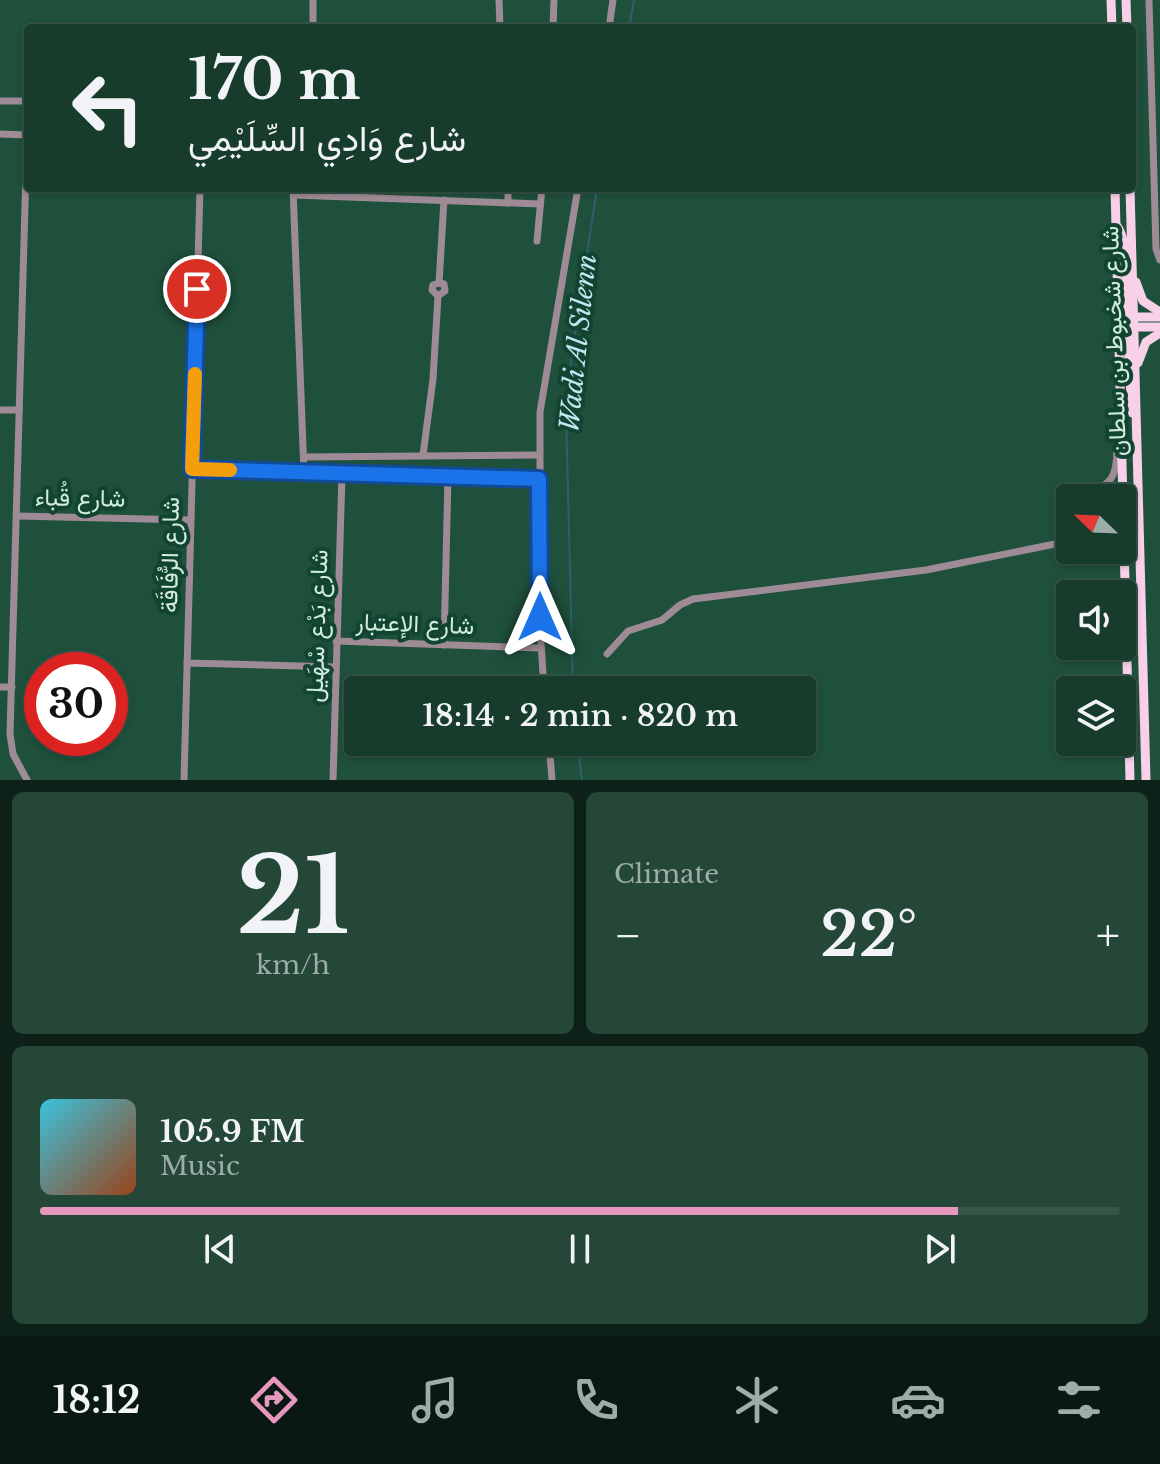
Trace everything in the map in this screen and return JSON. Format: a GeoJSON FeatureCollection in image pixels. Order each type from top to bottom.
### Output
{"type":"FeatureCollection","features":[{"type":"Feature","properties":{"kind":"main road"},"geometry":{"type":"LineString","coordinates":[[1111,0],[1112,24]]}},
{"type":"Feature","properties":{"kind":"main road"},"geometry":{"type":"LineString","coordinates":[[1126,0],[1127,24]]}},
{"type":"Feature","properties":{"kind":"main road","name":"شارع شخبوط بن سلطان"},"geometry":{"type":"LineString","coordinates":[[1115,192],[1126,322],[1136,370],[1146,780]]}},
{"type":"Feature","properties":{"kind":"main road","name":"شارع شخبوط بن سلطان"},"geometry":{"type":"LineString","coordinates":[[1123,484],[1121,420],[1126,322],[1133,270],[1130,192]]}},
{"type":"Feature","properties":{"kind":"main road"},"geometry":{"type":"LineString","coordinates":[[1133,270],[1143,301],[1159,323]]}},
{"type":"Feature","properties":{"kind":"main road"},"geometry":{"type":"LineString","coordinates":[[1136,422],[1130,403],[1126,322],[1159,323]]}},
{"type":"Feature","properties":{"kind":"main road"},"geometry":{"type":"LineString","coordinates":[[1136,370],[1146,342],[1159,323]]}},
{"type":"Feature","properties":{"kind":"main road","name":"شارع شخبوط بن سلطان"},"geometry":{"type":"LineString","coordinates":[[1125,564],[1130,780]]}},
{"type":"Feature","properties":{"kind":"street"},"geometry":{"type":"LineString","coordinates":[[313,0],[313,24]]}},
{"type":"Feature","properties":{"kind":"street"},"geometry":{"type":"LineString","coordinates":[[499,0],[500,24]]}},
{"type":"Feature","properties":{"kind":"street"},"geometry":{"type":"LineString","coordinates":[[553,24],[554,0]]}},
{"type":"Feature","properties":{"kind":"street"},"geometry":{"type":"LineString","coordinates":[[610,24],[613,0]]}},
{"type":"Feature","properties":{"kind":"street"},"geometry":{"type":"LineString","coordinates":[[1149,0],[1156,68],[1156,249],[1160,260]]}},
{"type":"Feature","properties":{"kind":"street"},"geometry":{"type":"LineString","coordinates":[[0,101],[24,101]]}},
{"type":"Feature","properties":{"kind":"street"},"geometry":{"type":"LineString","coordinates":[[0,134],[24,135]]}},
{"type":"Feature","properties":{"kind":"street"},"geometry":{"type":"LineString","coordinates":[[25,192],[11,744],[17,764],[27,780]]}},
{"type":"Feature","properties":{"kind":"street","name":"شارع الرُّفَاقَة"},"geometry":{"type":"LineString","coordinates":[[184,780],[200,192]]}},
{"type":"Feature","properties":{"kind":"street"},"geometry":{"type":"LineString","coordinates":[[304,473],[294,192],[540,204]]}},
{"type":"Feature","properties":{"kind":"street"},"geometry":{"type":"LineString","coordinates":[[508,192],[508,203]]}},
{"type":"Feature","properties":{"kind":"street"},"geometry":{"type":"LineString","coordinates":[[537,241],[542,192]]}},
{"type":"Feature","properties":{"kind":"street"},"geometry":{"type":"LineString","coordinates":[[543,676],[540,648],[541,401],[577,192]]}},
{"type":"Feature","properties":{"kind":"street"},"geometry":{"type":"LineString","coordinates":[[423,455],[433,379],[438,296],[445,291],[444,284],[439,283],[444,200]]}},
{"type":"Feature","properties":{"kind":"street"},"geometry":{"type":"LineString","coordinates":[[0,410],[19,410]]}},
{"type":"Feature","properties":{"kind":"street"},"geometry":{"type":"LineString","coordinates":[[1106,484],[1116,472],[1121,420]]}},
{"type":"Feature","properties":{"kind":"street"},"geometry":{"type":"LineString","coordinates":[[304,457],[539,455]]}},
{"type":"Feature","properties":{"kind":"street"},"geometry":{"type":"LineString","coordinates":[[192,469],[539,479]]}},
{"type":"Feature","properties":{"kind":"street","name":"شارع بَدْع سْهَيل"},"geometry":{"type":"LineString","coordinates":[[333,780],[342,474]]}},
{"type":"Feature","properties":{"kind":"street"},"geometry":{"type":"LineString","coordinates":[[444,645],[448,477]]}},
{"type":"Feature","properties":{"kind":"street","name":"شارع قُباء"},"geometry":{"type":"LineString","coordinates":[[17,516],[190,520]]}},
{"type":"Feature","properties":{"kind":"street"},"geometry":{"type":"LineString","coordinates":[[607,654],[628,631],[662,620],[693,599],[926,570],[1056,544]]}},
{"type":"Feature","properties":{"kind":"street","name":"شارع الإعتبار"},"geometry":{"type":"LineString","coordinates":[[336,641],[540,648]]}},
{"type":"Feature","properties":{"kind":"street"},"geometry":{"type":"LineString","coordinates":[[187,663],[336,667]]}},
{"type":"Feature","properties":{"kind":"street"},"geometry":{"type":"LineString","coordinates":[[0,687],[12,687]]}},
{"type":"Feature","properties":{"kind":"street"},"geometry":{"type":"LineString","coordinates":[[550,756],[552,780]]}},
{"type":"Feature","properties":{"kind":"waterway","name":"Wadi Al Silenn"},"geometry":{"type":"LineString","coordinates":[[630,24],[634,0]]}},
{"type":"Feature","properties":{"kind":"waterway","name":"Wadi Al Silenn"},"geometry":{"type":"LineString","coordinates":[[573,676],[566,412],[596,192]]}},
{"type":"Feature","properties":{"kind":"waterway","name":"Wadi Al Silenn"},"geometry":{"type":"LineString","coordinates":[[579,756],[582,780]]}},
{"type":"Feature","properties":{"kind":"slow traffic"},"geometry":{"type":"LineString","coordinates":[[195,374],[192,469],[230,470]]}},
{"type":"Feature","properties":{"kind":"route"},"geometry":{"type":"LineString","coordinates":[[197,289],[192,469],[539,479],[540,617]]}}]}
